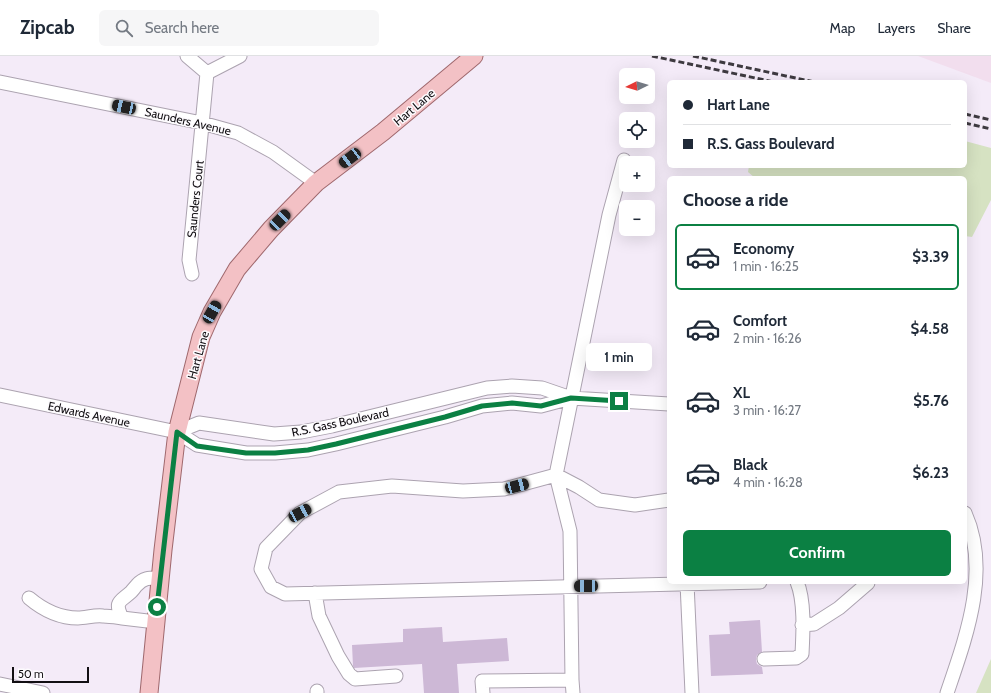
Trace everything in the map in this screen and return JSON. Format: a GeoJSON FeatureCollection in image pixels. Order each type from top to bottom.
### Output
{"type":"FeatureCollection","features":[{"type":"Feature","properties":{"kind":"main road","name":"Hart Lane"},"geometry":{"type":"LineString","coordinates":[[149,693],[160,578],[177,432],[201,337],[212,312],[237,269],[271,229],[316,183],[384,132],[474,56]]}},
{"type":"Feature","properties":{"kind":"street"},"geometry":{"type":"LineString","coordinates":[[187,56],[207,73],[240,56]]}},
{"type":"Feature","properties":{"kind":"street","name":"Saunders Court"},"geometry":{"type":"LineString","coordinates":[[192,274],[189,260],[207,73]]}},
{"type":"Feature","properties":{"kind":"street","name":"Saunders Avenue"},"geometry":{"type":"LineString","coordinates":[[0,82],[202,123],[238,133],[273,152],[316,183]]}},
{"type":"Feature","properties":{"kind":"street"},"geometry":{"type":"LineString","coordinates":[[573,693],[570,531],[556,475],[609,216],[619,179]]}},
{"type":"Feature","properties":{"kind":"street","name":"R.S. Gass Boulevard"},"geometry":{"type":"LineString","coordinates":[[177,432],[199,423],[274,434],[301,432],[332,426],[486,388],[512,386],[542,388],[571,398],[667,404]]}},
{"type":"Feature","properties":{"kind":"street","name":"Edwards Avenue"},"geometry":{"type":"LineString","coordinates":[[0,395],[177,432]]}},
{"type":"Feature","properties":{"kind":"street","name":"R.S. Gass Boulevard"},"geometry":{"type":"LineString","coordinates":[[177,432],[197,446],[246,453],[275,453],[308,450],[336,444],[445,417],[482,406],[512,403],[541,406],[571,398]]}},
{"type":"Feature","properties":{"kind":"street"},"geometry":{"type":"LineString","coordinates":[[667,500],[635,505],[599,500],[556,475],[504,489],[463,491],[392,486],[339,492],[300,513],[266,548],[261,569],[271,587],[285,594],[667,584]]}},
{"type":"Feature","properties":{"kind":"street"},"geometry":{"type":"LineString","coordinates":[[947,693],[969,628],[974,592],[977,559],[972,528],[967,517]]}},
{"type":"Feature","properties":{"kind":"street"},"geometry":{"type":"LineString","coordinates":[[122,618],[118,610],[119,603],[124,597],[131,592],[137,584],[146,578],[160,578]]}},
{"type":"Feature","properties":{"kind":"street"},"geometry":{"type":"LineString","coordinates":[[688,584],[692,693]]}},
{"type":"Feature","properties":{"kind":"street"},"geometry":{"type":"LineString","coordinates":[[764,659],[796,658],[802,654],[801,590],[799,584]]}},
{"type":"Feature","properties":{"kind":"street"},"geometry":{"type":"LineString","coordinates":[[802,625],[814,624],[839,608],[865,584]]}},
{"type":"Feature","properties":{"kind":"street"},"geometry":{"type":"LineString","coordinates":[[315,593],[320,616],[338,656],[349,674],[355,679],[396,676]]}},
{"type":"Feature","properties":{"kind":"street"},"geometry":{"type":"LineString","coordinates":[[29,598],[39,606],[53,613],[68,617],[77,618],[102,616],[156,622]]}},
{"type":"Feature","properties":{"kind":"street"},"geometry":{"type":"LineString","coordinates":[[483,693],[482,681],[513,687],[545,687],[572,680]]}},
{"type":"Feature","properties":{"kind":"street"},"geometry":{"type":"LineString","coordinates":[[0,684],[43,693]]}},
{"type":"Feature","properties":{"kind":"shaded area"},"geometry":{"type":"Polygon","coordinates":[[[918,56],[991,56],[991,83],[918,56]]]}},
{"type":"Feature","properties":{"kind":"green space"},"geometry":{"type":"Polygon","coordinates":[[[967,142],[991,148],[991,200],[972,237],[967,236],[967,176],[753,176],[748,172],[749,168],[967,168],[967,142]]]}},
{"type":"Feature","properties":{"kind":"green space"},"geometry":{"type":"Polygon","coordinates":[[[991,659],[991,693],[976,693],[991,659]]]}},
{"type":"Feature","properties":{"kind":"building"},"geometry":{"type":"Polygon","coordinates":[[[760,620],[762,652],[757,655],[756,660],[757,664],[762,667],[763,674],[711,676],[709,635],[730,634],[729,622],[760,620]]]}},
{"type":"Feature","properties":{"kind":"building"},"geometry":{"type":"Polygon","coordinates":[[[442,627],[443,642],[507,638],[509,661],[457,664],[459,693],[424,693],[422,664],[354,668],[353,666],[352,645],[403,642],[403,629],[442,627]]]}},
{"type":"Feature","properties":{"kind":"railway"},"geometry":{"type":"LineString","coordinates":[[652,56],[765,80]]}},
{"type":"Feature","properties":{"kind":"railway"},"geometry":{"type":"LineString","coordinates":[[693,56],[805,80]]}},
{"type":"Feature","properties":{"kind":"railway"},"geometry":{"type":"LineString","coordinates":[[967,114],[991,120]]}},
{"type":"Feature","properties":{"kind":"railway"},"geometry":{"type":"LineString","coordinates":[[967,123],[991,129]]}},
{"type":"Feature","properties":{"kind":"route"},"geometry":{"type":"LineString","coordinates":[[157,607],[177,432],[197,446],[246,453],[275,453],[308,450],[336,444],[445,417],[482,406],[512,403],[541,406],[571,398],[619,401]]}}]}
